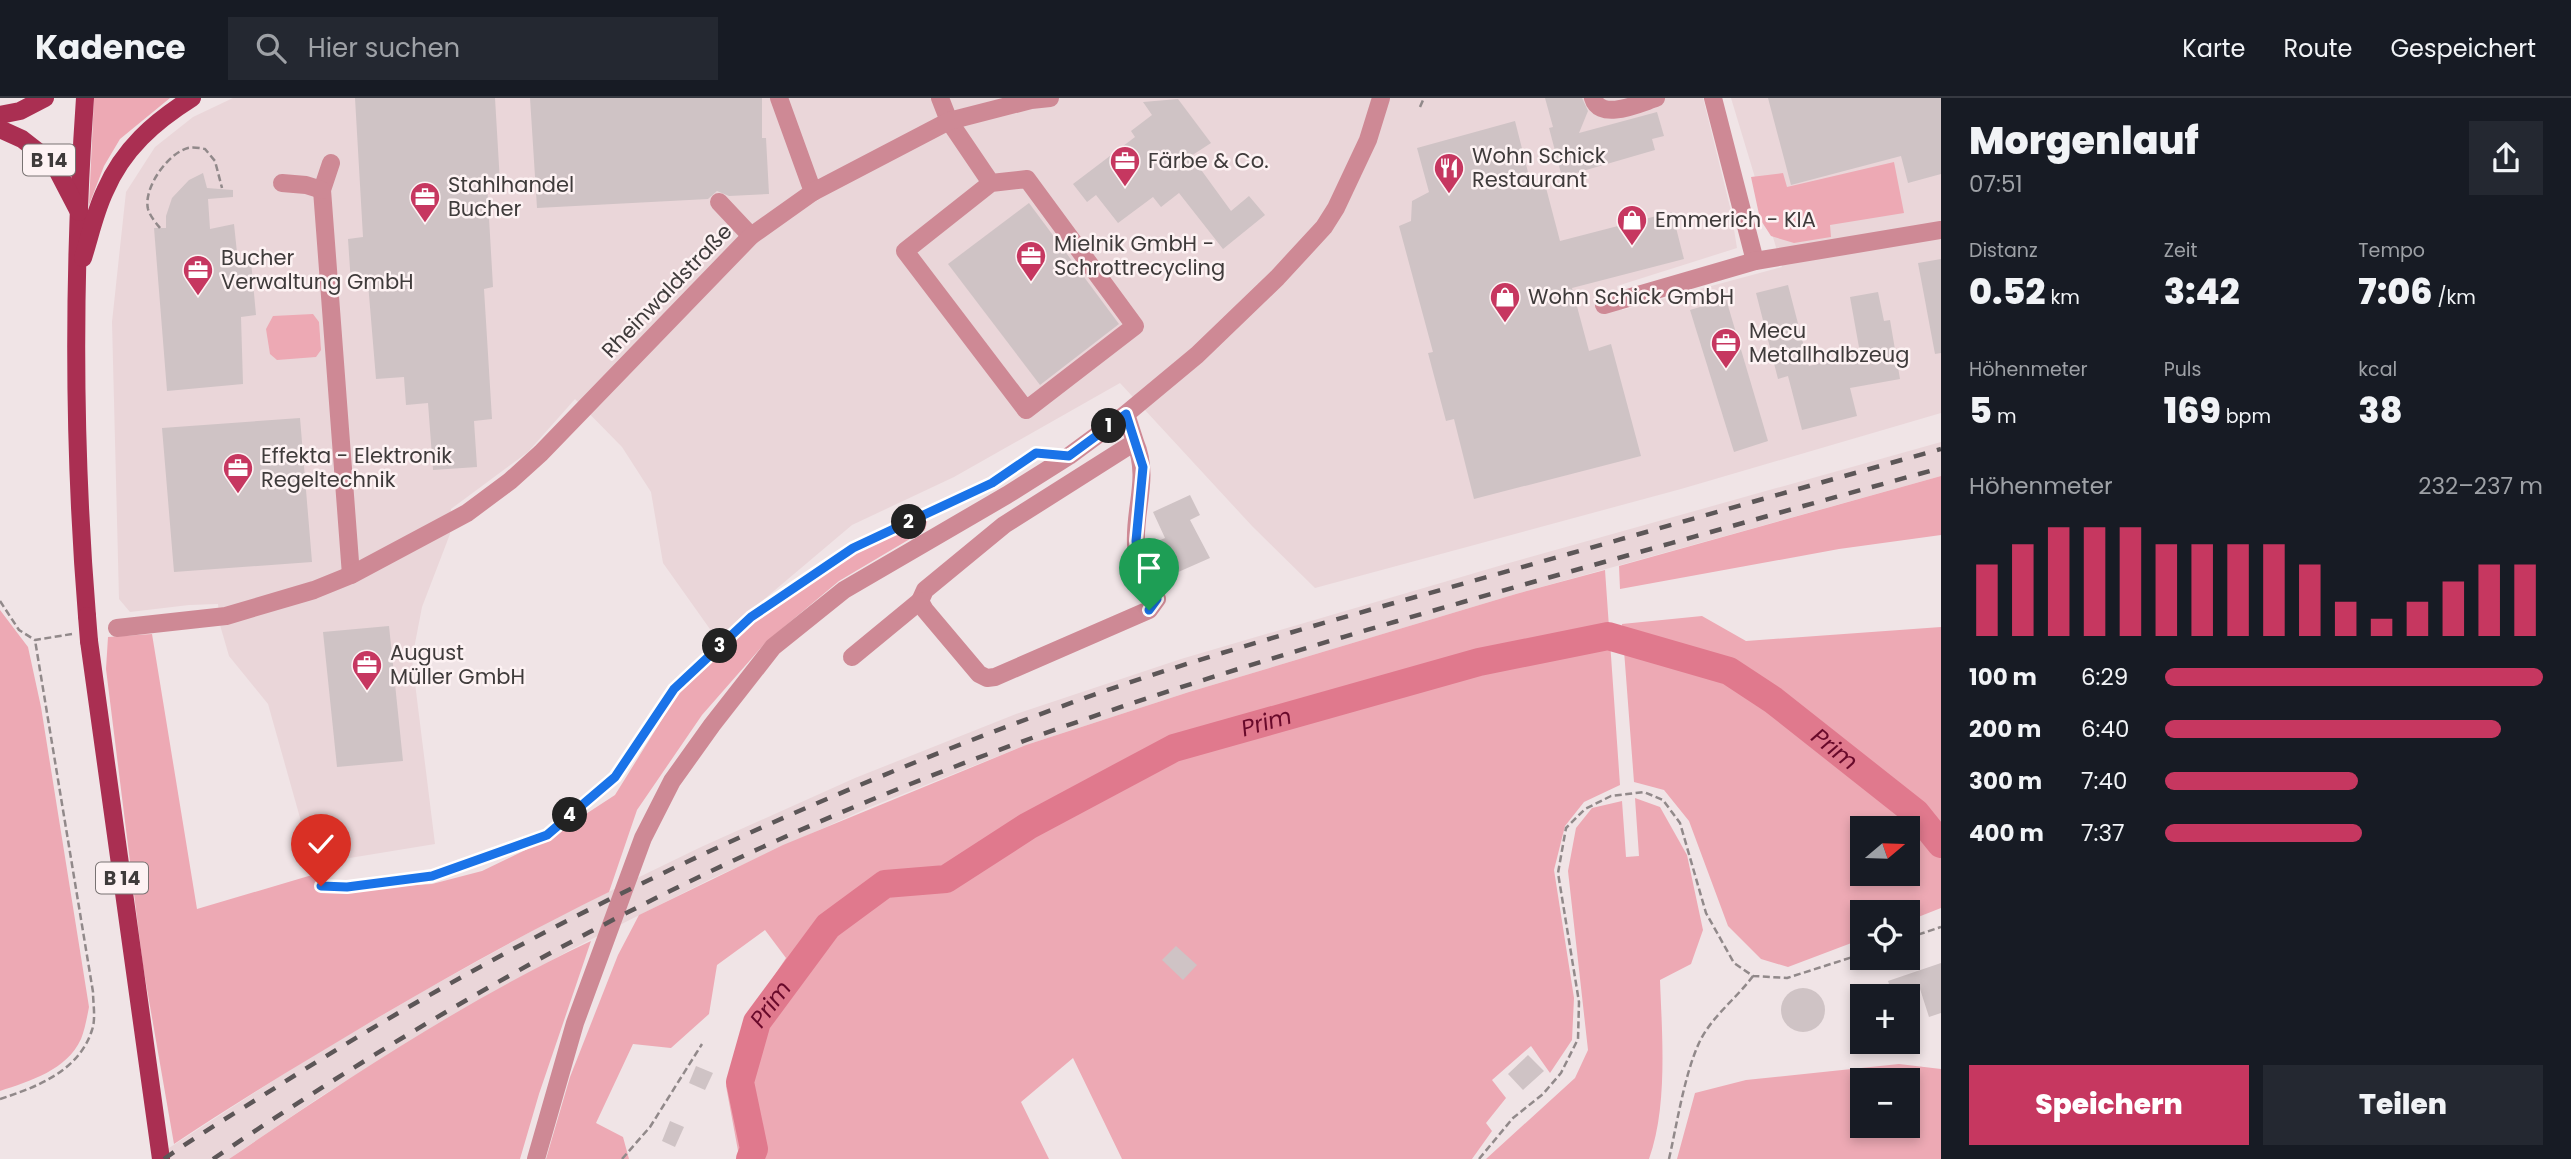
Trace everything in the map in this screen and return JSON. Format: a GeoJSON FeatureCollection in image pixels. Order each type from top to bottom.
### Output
{"type":"FeatureCollection","features":[{"type":"Feature","properties":{"kind":"main road"},"geometry":{"type":"LineString","coordinates":[[0,115],[20,111],[45,98]]}},
{"type":"Feature","properties":{"kind":"main road","name":"B 14"},"geometry":{"type":"LineString","coordinates":[[85,98],[77,274],[81,544],[88,616],[83,637],[161,1159]]}},
{"type":"Feature","properties":{"kind":"main road"},"geometry":{"type":"LineString","coordinates":[[77,274],[104,192],[120,160],[147,130],[192,98]]}},
{"type":"Feature","properties":{"kind":"main road","name":"B 14"},"geometry":{"type":"LineString","coordinates":[[0,128],[22,139],[54,164],[79,212]]}},
{"type":"Feature","properties":{"kind":"street"},"geometry":{"type":"LineString","coordinates":[[779,98],[813,192]]}},
{"type":"Feature","properties":{"kind":"street"},"geometry":{"type":"LineString","coordinates":[[940,98],[949,121],[990,183]]}},
{"type":"Feature","properties":{"kind":"street","name":"Rheinwaldstraße"},"geometry":{"type":"LineString","coordinates":[[117,628],[145,617],[226,616],[314,590],[351,575],[467,513],[510,481],[541,453],[751,236],[813,192],[949,121],[1031,100],[1050,98]]}},
{"type":"Feature","properties":{"kind":"street"},"geometry":{"type":"LineString","coordinates":[[536,1159],[575,1023],[643,838],[672,781],[773,647],[844,590],[1069,456],[1126,414],[1197,355],[1277,278],[1324,227],[1336,208],[1368,140],[1381,98]]}},
{"type":"Feature","properties":{"kind":"street"},"geometry":{"type":"LineString","coordinates":[[1593,98],[1595,104],[1602,109],[1619,109],[1656,98]]}},
{"type":"Feature","properties":{"kind":"street"},"geometry":{"type":"LineString","coordinates":[[1713,98],[1755,261]]}},
{"type":"Feature","properties":{"kind":"street"},"geometry":{"type":"LineString","coordinates":[[331,163],[321,190],[351,575]]}},
{"type":"Feature","properties":{"kind":"street"},"geometry":{"type":"LineString","coordinates":[[1027,179],[1135,326],[1026,410],[905,251],[990,183],[1027,179]]}},
{"type":"Feature","properties":{"kind":"street"},"geometry":{"type":"LineString","coordinates":[[282,183],[306,185],[321,190]]}},
{"type":"Feature","properties":{"kind":"street"},"geometry":{"type":"LineString","coordinates":[[719,202],[751,236]]}},
{"type":"Feature","properties":{"kind":"street"},"geometry":{"type":"LineString","coordinates":[[1604,305],[1755,261],[1941,230]]}},
{"type":"Feature","properties":{"kind":"street"},"geometry":{"type":"LineString","coordinates":[[920,601],[979,674],[987,678],[1149,610],[1157,599],[1138,558],[1136,541],[1143,467],[1126,414]]}},
{"type":"Feature","properties":{"kind":"street"},"geometry":{"type":"LineString","coordinates":[[852,657],[920,601],[925,590],[1004,525],[1135,442]]}},
{"type":"Feature","properties":{"kind":"path"},"geometry":{"type":"LineString","coordinates":[[1420,107],[1424,98]]}},
{"type":"Feature","properties":{"kind":"path"},"geometry":{"type":"LineString","coordinates":[[160,228],[148,211],[148,197],[153,181],[164,166],[187,148],[205,149],[215,161],[222,188]]}},
{"type":"Feature","properties":{"kind":"path"},"geometry":{"type":"LineString","coordinates":[[321,886],[347,887],[432,876],[547,835],[615,777],[674,689],[751,617],[853,548],[992,483],[1036,453],[1069,456]]}},
{"type":"Feature","properties":{"kind":"path"},"geometry":{"type":"LineString","coordinates":[[0,601],[19,630],[35,640],[83,637]]}},
{"type":"Feature","properties":{"kind":"path"},"geometry":{"type":"LineString","coordinates":[[0,1099],[46,1082],[78,1058],[93,1029],[93,992],[35,640]]}},
{"type":"Feature","properties":{"kind":"path"},"geometry":{"type":"LineString","coordinates":[[1479,1159],[1513,1118],[1543,1094],[1561,1073],[1578,1040],[1579,1002],[1558,873],[1566,828],[1585,809],[1611,796],[1644,792],[1663,800],[1680,823],[1706,913],[1734,963],[1753,976],[1787,978],[1850,958]]}},
{"type":"Feature","properties":{"kind":"path"},"geometry":{"type":"LineString","coordinates":[[1920,934],[1941,927]]}},
{"type":"Feature","properties":{"kind":"path"},"geometry":{"type":"LineString","coordinates":[[1670,1159],[1685,1090],[1699,1043],[1716,1016],[1753,976]]}},
{"type":"Feature","properties":{"kind":"path"},"geometry":{"type":"LineString","coordinates":[[622,1159],[650,1127],[702,1044]]}},
{"type":"Feature","properties":{"kind":"shaded area"},"geometry":{"type":"Polygon","coordinates":[[[94,98],[170,98],[120,139],[104,166],[89,205],[94,98]]]}},
{"type":"Feature","properties":{"kind":"shaded area"},"geometry":{"type":"Polygon","coordinates":[[[233,98],[1703,98],[1731,211],[1737,248],[1617,286],[1622,310],[1782,267],[1731,98],[1941,98],[1941,413],[1681,489],[1315,588],[1252,526],[1120,383],[954,477],[852,525],[717,639],[663,563],[651,492],[622,447],[575,399],[528,452],[451,509],[450,534],[422,607],[412,659],[435,844],[313,864],[268,704],[229,656],[220,625],[218,604],[130,612],[119,599],[112,322],[126,192],[155,147],[193,117],[233,98]]]}},
{"type":"Feature","properties":{"kind":"shaded area"},"geometry":{"type":"Polygon","coordinates":[[[1894,162],[1904,213],[1830,225],[1831,237],[1794,243],[1771,236],[1760,219],[1751,177],[1783,173],[1787,187],[1894,162]]]}},
{"type":"Feature","properties":{"kind":"shaded area"},"geometry":{"type":"Polygon","coordinates":[[[313,314],[319,322],[321,350],[316,357],[277,360],[270,354],[266,329],[273,316],[313,314]]]}},
{"type":"Feature","properties":{"kind":"shaded area"},"geometry":{"type":"Polygon","coordinates":[[[1941,442],[1941,476],[1516,594],[1189,692],[1026,745],[868,808],[713,878],[572,949],[447,1019],[320,1097],[229,1159],[152,1159],[302,1062],[559,916],[701,847],[855,778],[1016,714],[1181,659],[1509,563],[1941,442]]]}},
{"type":"Feature","properties":{"kind":"shaded area"},"geometry":{"type":"Polygon","coordinates":[[[1941,476],[1941,535],[1839,549],[1620,589],[1619,566],[1941,476]]]}},
{"type":"Feature","properties":{"kind":"shaded area"},"geometry":{"type":"Polygon","coordinates":[[[928,518],[925,530],[839,581],[766,642],[702,715],[637,810],[609,892],[407,1001],[174,1144],[143,966],[106,669],[108,637],[152,634],[197,909],[312,875],[350,889],[432,884],[482,871],[546,840],[615,795],[679,692],[752,621],[856,551],[928,518]]]}},
{"type":"Feature","properties":{"kind":"shaded area"},"geometry":{"type":"Polygon","coordinates":[[[1605,570],[1620,785],[1584,802],[1565,826],[1554,870],[1574,998],[1572,1040],[1550,1073],[1531,1046],[1492,1080],[1506,1098],[1486,1123],[1492,1131],[1472,1159],[1122,1159],[1073,1058],[1021,1102],[1049,1159],[737,1159],[739,1156],[726,1086],[747,1017],[786,958],[765,930],[717,965],[709,1014],[671,1048],[633,1044],[596,1123],[623,1137],[629,1159],[546,1159],[570,1077],[618,955],[639,915],[783,845],[1026,745],[1189,692],[1605,570]]]}},
{"type":"Feature","properties":{"kind":"shaded area"},"geometry":{"type":"Polygon","coordinates":[[[0,610],[28,647],[41,707],[89,1007],[81,1039],[67,1059],[46,1073],[0,1091],[0,610]]]}},
{"type":"Feature","properties":{"kind":"shaded area"},"geometry":{"type":"Polygon","coordinates":[[[1702,616],[1746,641],[1941,627],[1941,908],[1920,916],[1920,900],[1850,900],[1850,944],[1788,967],[1761,959],[1728,926],[1689,821],[1664,790],[1634,782],[1622,624],[1702,616]]]}},
{"type":"Feature","properties":{"kind":"shaded area"},"geometry":{"type":"Polygon","coordinates":[[[1635,798],[1660,807],[1687,855],[1703,930],[1691,964],[1660,980],[1661,1094],[1649,1159],[1486,1159],[1575,1078],[1588,1050],[1568,871],[1576,828],[1592,808],[1622,801],[1626,857],[1639,856],[1635,798]]]}},
{"type":"Feature","properties":{"kind":"shaded area"},"geometry":{"type":"Polygon","coordinates":[[[591,941],[520,1159],[229,1159],[361,1071],[451,1016],[591,941]]]}},
{"type":"Feature","properties":{"kind":"shaded area"},"geometry":{"type":"Polygon","coordinates":[[[1899,1064],[1941,1069],[1941,1159],[1677,1159],[1695,1093],[1746,1080],[1850,1069],[1850,1138],[1920,1138],[1920,1068],[1861,1068],[1899,1064]]]}},
{"type":"Feature","properties":{"kind":"building"},"geometry":{"type":"Polygon","coordinates":[[[355,98],[495,98],[500,183],[487,183],[493,287],[484,289],[492,419],[474,421],[477,467],[433,470],[428,403],[406,405],[404,377],[376,379],[368,283],[351,284],[348,239],[363,237],[355,98]]]}},
{"type":"Feature","properties":{"kind":"building"},"geometry":{"type":"Polygon","coordinates":[[[530,98],[762,98],[762,138],[766,138],[769,194],[729,196],[717,191],[708,199],[537,208],[530,98]]]}},
{"type":"Feature","properties":{"kind":"building"},"geometry":{"type":"Polygon","coordinates":[[[1545,98],[1582,98],[1588,111],[1579,133],[1657,112],[1664,136],[1652,139],[1655,150],[1562,177],[1549,128],[1553,127],[1545,98]]]}},
{"type":"Feature","properties":{"kind":"building"},"geometry":{"type":"Polygon","coordinates":[[[1768,98],[1941,98],[1941,174],[1908,183],[1901,156],[1791,185],[1768,98]]]}},
{"type":"Feature","properties":{"kind":"building"},"geometry":{"type":"Polygon","coordinates":[[[1178,99],[1211,143],[1191,156],[1231,211],[1249,196],[1265,215],[1223,249],[1179,193],[1161,207],[1153,197],[1118,223],[1096,195],[1087,202],[1073,184],[1135,137],[1131,131],[1152,115],[1143,102],[1178,99]]]}},
{"type":"Feature","properties":{"kind":"building"},"geometry":{"type":"Polygon","coordinates":[[[1515,121],[1532,188],[1545,184],[1560,241],[1672,212],[1684,259],[1572,288],[1589,351],[1611,344],[1641,456],[1474,499],[1454,419],[1446,421],[1428,353],[1433,352],[1399,226],[1411,221],[1412,201],[1429,192],[1417,148],[1515,121]]]}},
{"type":"Feature","properties":{"kind":"building"},"geometry":{"type":"Polygon","coordinates":[[[203,173],[207,188],[233,190],[233,197],[208,199],[210,229],[234,224],[238,262],[251,261],[256,315],[241,317],[243,384],[167,391],[154,228],[166,228],[166,216],[172,198],[189,180],[203,173]]]}},
{"type":"Feature","properties":{"kind":"building"},"geometry":{"type":"Polygon","coordinates":[[[1029,203],[1119,324],[1040,385],[948,264],[1029,203]]]}},
{"type":"Feature","properties":{"kind":"building"},"geometry":{"type":"Polygon","coordinates":[[[1941,259],[1941,353],[1935,354],[1918,263],[1941,259]]]}},
{"type":"Feature","properties":{"kind":"building"},"geometry":{"type":"Polygon","coordinates":[[[1788,285],[1809,366],[1860,353],[1850,297],[1878,292],[1884,321],[1890,320],[1900,379],[1850,388],[1857,416],[1802,430],[1788,376],[1778,379],[1756,293],[1788,285]]]}},
{"type":"Feature","properties":{"kind":"building"},"geometry":{"type":"Polygon","coordinates":[[[1726,299],[1768,441],[1734,452],[1690,310],[1726,299]]]}},
{"type":"Feature","properties":{"kind":"building"},"geometry":{"type":"Polygon","coordinates":[[[300,418],[312,562],[174,572],[162,428],[300,418]]]}},
{"type":"Feature","properties":{"kind":"building"},"geometry":{"type":"Polygon","coordinates":[[[1190,495],[1200,515],[1190,520],[1210,558],[1176,573],[1170,560],[1158,566],[1149,545],[1165,538],[1153,512],[1190,495]]]}},
{"type":"Feature","properties":{"kind":"building"},"geometry":{"type":"Polygon","coordinates":[[[389,626],[403,761],[337,767],[323,632],[389,626]]]}},
{"type":"Feature","properties":{"kind":"building"},"geometry":{"type":"Polygon","coordinates":[[[1176,946],[1197,965],[1183,980],[1162,960],[1176,946]]]}},
{"type":"Feature","properties":{"kind":"building"},"geometry":{"type":"Polygon","coordinates":[[[1941,963],[1941,1013],[1929,1017],[1920,984],[1889,984],[1888,981],[1941,963]]]}},
{"type":"Feature","properties":{"kind":"building"},"geometry":{"type":"Polygon","coordinates":[[[1803,988],[1819,994],[1825,1010],[1819,1026],[1803,1032],[1787,1026],[1781,1010],[1787,994],[1803,988]]]}},
{"type":"Feature","properties":{"kind":"building"},"geometry":{"type":"Polygon","coordinates":[[[1528,1055],[1544,1071],[1523,1090],[1508,1074],[1528,1055]]]}},
{"type":"Feature","properties":{"kind":"building"},"geometry":{"type":"Polygon","coordinates":[[[696,1066],[713,1073],[705,1090],[689,1083],[696,1066]]]}},
{"type":"Feature","properties":{"kind":"building"},"geometry":{"type":"Polygon","coordinates":[[[670,1121],[684,1127],[675,1147],[662,1141],[670,1121]]]}},
{"type":"Feature","properties":{"kind":"waterway","name":"Prim"},"geometry":{"type":"LineString","coordinates":[[750,1159],[754,1149],[740,1082],[757,1022],[828,926],[885,884],[946,879],[1028,826],[1174,748],[1479,662],[1608,636],[1729,671],[1773,700],[1916,813],[1941,844]]}},
{"type":"Feature","properties":{"kind":"railway"},"geometry":{"type":"LineString","coordinates":[[164,1159],[375,1027],[474,970],[676,867],[883,775],[1096,694],[1210,657],[1941,449]]}},
{"type":"Feature","properties":{"kind":"railway"},"geometry":{"type":"LineString","coordinates":[[213,1159],[377,1053],[546,956],[719,867],[898,789],[1055,730],[1293,652],[1941,468]]}},
{"type":"Feature","properties":{"kind":"place","name":"Färbe & Co."},"geometry":{"type":"Point","coordinates":[1125,188]}},
{"type":"Feature","properties":{"kind":"place","name":"Wohn Schick Restaurant"},"geometry":{"type":"Point","coordinates":[1449,195]}},
{"type":"Feature","properties":{"kind":"place","name":"Stahlhandel Bucher"},"geometry":{"type":"Point","coordinates":[425,224]}},
{"type":"Feature","properties":{"kind":"place","name":"Emmerich - KIA"},"geometry":{"type":"Point","coordinates":[1632,247]}},
{"type":"Feature","properties":{"kind":"place","name":"Mielnik GmbH - Schrottrecycling"},"geometry":{"type":"Point","coordinates":[1031,283]}},
{"type":"Feature","properties":{"kind":"place","name":"Bucher Verwaltung GmbH"},"geometry":{"type":"Point","coordinates":[198,297]}},
{"type":"Feature","properties":{"kind":"place","name":"Wohn Schick GmbH"},"geometry":{"type":"Point","coordinates":[1505,324]}},
{"type":"Feature","properties":{"kind":"place","name":"Mecu Metallhalbzeug"},"geometry":{"type":"Point","coordinates":[1726,370]}},
{"type":"Feature","properties":{"kind":"place","name":"Effekta - Elektronik Regeltechnik"},"geometry":{"type":"Point","coordinates":[238,495]}},
{"type":"Feature","properties":{"kind":"place","name":"August Müller GmbH"},"geometry":{"type":"Point","coordinates":[367,692]}},
{"type":"Feature","properties":{"kind":"route"},"geometry":{"type":"LineString","coordinates":[[321,886],[347,887],[432,876],[547,835],[615,777],[674,689],[751,617],[853,548],[992,483],[1036,453],[1069,456],[1126,414],[1143,467],[1136,541],[1138,558],[1157,599],[1149,610]]}}]}
